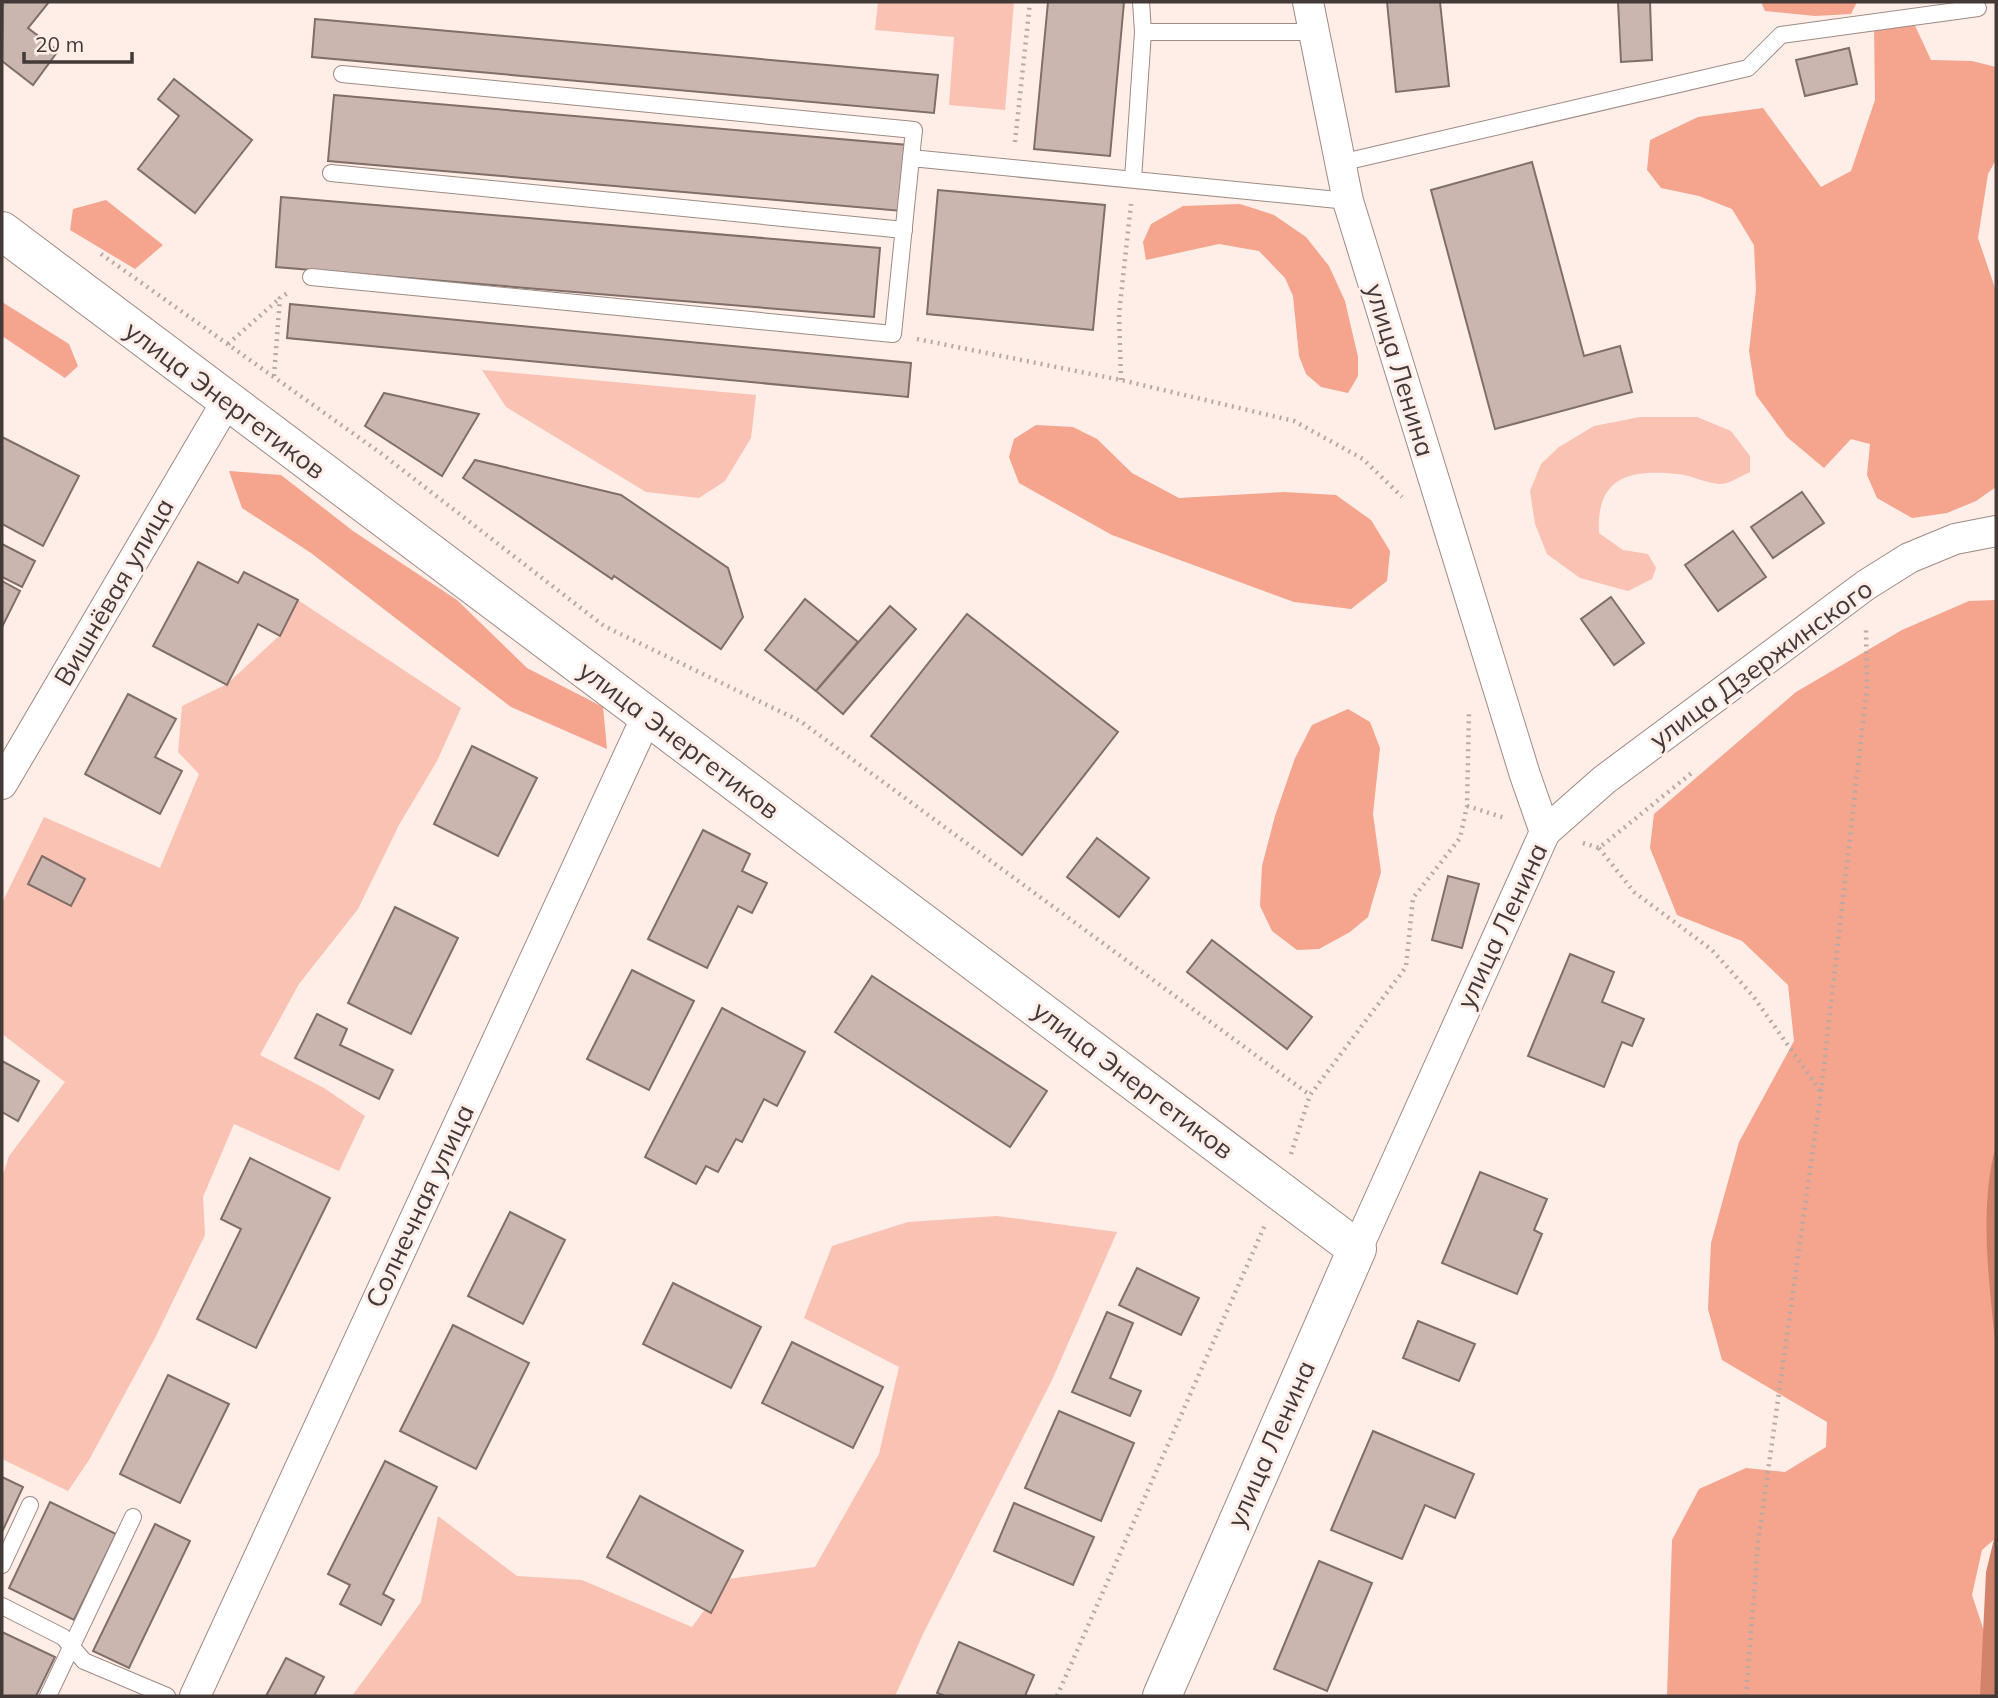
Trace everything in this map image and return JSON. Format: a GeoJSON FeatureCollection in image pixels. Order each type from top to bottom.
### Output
{"type":"FeatureCollection","features":[{"type":"Feature","properties":{"kind":"street","name":"улица Ленина"},"geometry":{"type":"LineString","coordinates":[[1162,1696],[1357,1249],[1545,831],[1348,201],[1308,2]]}},
{"type":"Feature","properties":{"kind":"street","name":"улица Энергетиков"},"geometry":{"type":"LineString","coordinates":[[2,231],[1357,1249]]}},
{"type":"Feature","properties":{"kind":"street","name":"Вишнёвая улица"},"geometry":{"type":"LineString","coordinates":[[2,783],[227,401]]}},
{"type":"Feature","properties":{"kind":"street","name":"улица Дзержинского"},"geometry":{"type":"LineString","coordinates":[[1545,831],[1604,780],[1866,585],[1909,558],[1955,539],[1996,531]]}},
{"type":"Feature","properties":{"kind":"street","name":"Солнечная улица"},"geometry":{"type":"LineString","coordinates":[[195,1696],[647,716]]}},
{"type":"Feature","properties":{"kind":"lane"},"geometry":{"type":"LineString","coordinates":[[1133,179],[1143,32],[1141,2]]}},
{"type":"Feature","properties":{"kind":"lane"},"geometry":{"type":"LineString","coordinates":[[1340,163],[1748,68],[1781,35],[1978,8]]}},
{"type":"Feature","properties":{"kind":"lane"},"geometry":{"type":"LineString","coordinates":[[1143,32],[1315,32]]}},
{"type":"Feature","properties":{"kind":"lane"},"geometry":{"type":"LineString","coordinates":[[311,277],[893,334],[914,130],[342,74]]}},
{"type":"Feature","properties":{"kind":"lane"},"geometry":{"type":"LineString","coordinates":[[911,158],[1348,201]]}},
{"type":"Feature","properties":{"kind":"lane"},"geometry":{"type":"LineString","coordinates":[[331,173],[904,230]]}},
{"type":"Feature","properties":{"kind":"lane"},"geometry":{"type":"LineString","coordinates":[[2,1565],[30,1504]]}},
{"type":"Feature","properties":{"kind":"lane"},"geometry":{"type":"LineString","coordinates":[[48,1696],[133,1517]]}},
{"type":"Feature","properties":{"kind":"lane"},"geometry":{"type":"LineString","coordinates":[[2,1606],[63,1637],[84,1661],[167,1696]]}},
{"type":"Feature","properties":{"kind":"path"},"geometry":{"type":"LineString","coordinates":[[1013,167],[1030,2]]}},
{"type":"Feature","properties":{"kind":"path"},"geometry":{"type":"LineString","coordinates":[[1121,380],[1119,314],[1133,179]]}},
{"type":"Feature","properties":{"kind":"path"},"geometry":{"type":"LineString","coordinates":[[92,248],[382,454],[604,626],[800,721],[1310,1095]]}},
{"type":"Feature","properties":{"kind":"path"},"geometry":{"type":"LineString","coordinates":[[228,345],[280,298],[311,277]]}},
{"type":"Feature","properties":{"kind":"path"},"geometry":{"type":"LineString","coordinates":[[274,377],[280,298]]}},
{"type":"Feature","properties":{"kind":"path"},"geometry":{"type":"LineString","coordinates":[[893,334],[1121,380],[1294,421],[1363,459],[1425,519],[1447,522]]}},
{"type":"Feature","properties":{"kind":"path"},"geometry":{"type":"LineString","coordinates":[[1746,1696],[1758,1543],[1821,1092],[1867,687],[1866,585]]}},
{"type":"Feature","properties":{"kind":"path"},"geometry":{"type":"LineString","coordinates":[[1057,1696],[1280,1191],[1310,1095],[1406,967],[1413,898],[1460,838],[1467,806],[1469,710]]}},
{"type":"Feature","properties":{"kind":"path"},"geometry":{"type":"LineString","coordinates":[[1599,848],[1634,891],[1712,950],[1752,996],[1821,1092]]}},
{"type":"Feature","properties":{"kind":"shaded area"},"geometry":{"type":"Polygon","coordinates":[[[878,2],[1014,2],[1005,110],[949,105],[954,37],[875,30],[878,2]]]}},
{"type":"Feature","properties":{"kind":"shaded area"},"geometry":{"type":"Polygon","coordinates":[[[1761,2],[1857,2],[1851,14],[1815,16],[1765,11],[1761,2]]]}},
{"type":"Feature","properties":{"kind":"shaded area"},"geometry":{"type":"Polygon","coordinates":[[[1911,17],[1931,60],[1972,61],[1996,67],[1996,160],[1988,174],[1978,238],[1996,291],[1996,487],[1976,501],[1947,513],[1912,518],[1877,498],[1867,475],[1870,444],[1851,439],[1824,468],[1787,437],[1756,395],[1749,351],[1756,290],[1754,245],[1732,209],[1699,196],[1661,188],[1647,170],[1650,140],[1698,117],[1763,108],[1821,187],[1851,171],[1875,100],[1874,24],[1911,17]]]}},
{"type":"Feature","properties":{"kind":"shaded area"},"geometry":{"type":"Polygon","coordinates":[[[106,200],[163,245],[135,269],[70,230],[73,209],[106,200]]]}},
{"type":"Feature","properties":{"kind":"shaded area"},"geometry":{"type":"Polygon","coordinates":[[[1240,204],[1274,215],[1306,237],[1329,266],[1345,301],[1358,357],[1358,376],[1348,393],[1321,387],[1306,374],[1299,356],[1293,296],[1285,278],[1259,251],[1219,244],[1146,260],[1143,242],[1151,224],[1183,206],[1240,204]]]}},
{"type":"Feature","properties":{"kind":"shaded area"},"geometry":{"type":"Polygon","coordinates":[[[2,302],[69,344],[78,366],[65,378],[2,336],[2,302]]]}},
{"type":"Feature","properties":{"kind":"shaded area"},"geometry":{"type":"Polygon","coordinates":[[[482,370],[756,395],[751,438],[725,481],[699,498],[646,492],[506,407],[482,370]]]}},
{"type":"Feature","properties":{"kind":"shaded area"},"geometry":{"type":"Polygon","coordinates":[[[1640,417],[1697,417],[1731,431],[1750,456],[1750,472],[1720,484],[1682,475],[1644,473],[1630,476],[1610,488],[1603,499],[1599,533],[1623,550],[1648,554],[1656,568],[1652,579],[1628,591],[1580,578],[1547,554],[1535,524],[1530,491],[1541,464],[1559,447],[1594,426],[1640,417]]]}},
{"type":"Feature","properties":{"kind":"shaded area"},"geometry":{"type":"Polygon","coordinates":[[[1036,425],[1073,427],[1097,439],[1132,473],[1179,498],[1284,492],[1336,495],[1371,520],[1390,551],[1387,581],[1351,609],[1294,602],[1112,535],[1019,483],[1009,457],[1014,439],[1036,425]]]}},
{"type":"Feature","properties":{"kind":"shaded area"},"geometry":{"type":"Polygon","coordinates":[[[229,471],[281,475],[353,531],[457,600],[527,668],[603,707],[607,749],[511,707],[311,553],[242,508],[229,471]]]}},
{"type":"Feature","properties":{"kind":"shaded area"},"geometry":{"type":"Polygon","coordinates":[[[298,600],[461,708],[437,761],[399,825],[358,909],[299,984],[260,1055],[324,1088],[365,1116],[339,1171],[234,1124],[203,1197],[205,1235],[155,1338],[89,1460],[68,1491],[2,1459],[2,1178],[9,1156],[65,1082],[2,1034],[2,903],[44,817],[160,868],[199,774],[178,752],[182,706],[227,684],[279,636],[298,600]]]}},
{"type":"Feature","properties":{"kind":"shaded area"},"geometry":{"type":"Polygon","coordinates":[[[1996,600],[1996,1538],[1982,1550],[1972,1595],[1987,1640],[1996,1696],[1667,1696],[1672,1540],[1699,1489],[1746,1468],[1785,1472],[1826,1447],[1827,1422],[1722,1360],[1708,1309],[1711,1243],[1739,1142],[1794,1041],[1788,985],[1742,941],[1677,915],[1650,848],[1654,814],[1796,692],[1902,630],[1969,601],[1996,600]]]}},
{"type":"Feature","properties":{"kind":"shaded area"},"geometry":{"type":"Polygon","coordinates":[[[1348,709],[1370,722],[1380,748],[1373,814],[1381,872],[1368,917],[1350,932],[1319,949],[1297,950],[1272,931],[1260,906],[1262,866],[1275,816],[1295,758],[1312,725],[1348,709]]]}},
{"type":"Feature","properties":{"kind":"shaded area"},"geometry":{"type":"Polygon","coordinates":[[[1996,1145],[1996,1353],[1987,1222],[1996,1145]]]}},
{"type":"Feature","properties":{"kind":"shaded area"},"geometry":{"type":"Polygon","coordinates":[[[997,1216],[1117,1232],[1052,1380],[924,1632],[895,1696],[352,1696],[421,1602],[438,1516],[517,1576],[582,1580],[692,1627],[727,1579],[815,1567],[879,1454],[899,1367],[804,1318],[832,1246],[908,1222],[997,1216]]]}},
{"type":"Feature","properties":{"kind":"shaded area"},"geometry":{"type":"Polygon","coordinates":[[[1996,1531],[1996,1696],[1980,1696],[1986,1572],[1996,1531]]]}},
{"type":"Feature","properties":{"kind":"building"},"geometry":{"type":"Polygon","coordinates":[[[3,2],[49,2],[28,28],[58,51],[33,85],[2,61],[3,2]]]}},
{"type":"Feature","properties":{"kind":"building"},"geometry":{"type":"Polygon","coordinates":[[[1048,2],[1124,2],[1110,156],[1034,149],[1048,2]]]}},
{"type":"Feature","properties":{"kind":"building"},"geometry":{"type":"Polygon","coordinates":[[[1387,2],[1440,2],[1449,86],[1396,92],[1387,2]]]}},
{"type":"Feature","properties":{"kind":"building"},"geometry":{"type":"Polygon","coordinates":[[[1618,2],[1650,2],[1652,60],[1621,62],[1618,2]]]}},
{"type":"Feature","properties":{"kind":"building"},"geometry":{"type":"Polygon","coordinates":[[[315,19],[938,75],[934,113],[312,57],[315,19]]]}},
{"type":"Feature","properties":{"kind":"building"},"geometry":{"type":"Polygon","coordinates":[[[1849,48],[1857,84],[1805,96],[1796,60],[1849,48]]]}},
{"type":"Feature","properties":{"kind":"building"},"geometry":{"type":"Polygon","coordinates":[[[174,79],[252,140],[195,213],[138,169],[179,116],[158,99],[174,79]]]}},
{"type":"Feature","properties":{"kind":"building"},"geometry":{"type":"Polygon","coordinates":[[[334,95],[908,145],[902,211],[328,161],[334,95]]]}},
{"type":"Feature","properties":{"kind":"building"},"geometry":{"type":"Polygon","coordinates":[[[1532,162],[1584,356],[1620,346],[1632,392],[1495,429],[1431,190],[1532,162]]]}},
{"type":"Feature","properties":{"kind":"building"},"geometry":{"type":"Polygon","coordinates":[[[938,190],[1105,205],[1093,330],[927,314],[938,190]]]}},
{"type":"Feature","properties":{"kind":"building"},"geometry":{"type":"Polygon","coordinates":[[[281,197],[880,248],[874,317],[276,267],[281,197]]]}},
{"type":"Feature","properties":{"kind":"building"},"geometry":{"type":"Polygon","coordinates":[[[290,304],[911,363],[908,397],[287,338],[290,304]]]}},
{"type":"Feature","properties":{"kind":"building"},"geometry":{"type":"Polygon","coordinates":[[[384,393],[479,414],[442,476],[365,426],[384,393]]]}},
{"type":"Feature","properties":{"kind":"building"},"geometry":{"type":"Polygon","coordinates":[[[2,437],[79,476],[43,546],[2,524],[2,437]]]}},
{"type":"Feature","properties":{"kind":"building"},"geometry":{"type":"Polygon","coordinates":[[[475,460],[621,495],[728,568],[743,617],[721,649],[463,478],[475,460]]]}},
{"type":"Feature","properties":{"kind":"building"},"geometry":{"type":"Polygon","coordinates":[[[1802,492],[1824,523],[1773,558],[1751,527],[1802,492]]]}},
{"type":"Feature","properties":{"kind":"building"},"geometry":{"type":"Polygon","coordinates":[[[1733,531],[1766,577],[1718,611],[1685,565],[1733,531]]]}},
{"type":"Feature","properties":{"kind":"building"},"geometry":{"type":"Polygon","coordinates":[[[2,544],[35,561],[22,587],[2,577],[2,544]]]}},
{"type":"Feature","properties":{"kind":"building"},"geometry":{"type":"Polygon","coordinates":[[[198,562],[238,583],[244,572],[298,600],[280,636],[258,624],[227,685],[153,646],[198,562]]]}},
{"type":"Feature","properties":{"kind":"building"},"geometry":{"type":"Polygon","coordinates":[[[2,581],[20,591],[2,627],[2,581]]]}},
{"type":"Feature","properties":{"kind":"building"},"geometry":{"type":"Polygon","coordinates":[[[1611,597],[1644,643],[1614,665],[1581,619],[1611,597]]]}},
{"type":"Feature","properties":{"kind":"building"},"geometry":{"type":"Polygon","coordinates":[[[805,599],[858,642],[816,691],[765,650],[805,599]]]}},
{"type":"Feature","properties":{"kind":"building"},"geometry":{"type":"Polygon","coordinates":[[[890,606],[916,629],[843,714],[816,691],[890,606]]]}},
{"type":"Feature","properties":{"kind":"building"},"geometry":{"type":"Polygon","coordinates":[[[967,614],[1118,732],[1022,855],[871,736],[967,614]]]}},
{"type":"Feature","properties":{"kind":"building"},"geometry":{"type":"Polygon","coordinates":[[[128,694],[176,719],[155,757],[182,771],[160,814],[85,774],[128,694]]]}},
{"type":"Feature","properties":{"kind":"building"},"geometry":{"type":"Polygon","coordinates":[[[472,746],[537,778],[498,856],[434,824],[472,746]]]}},
{"type":"Feature","properties":{"kind":"building"},"geometry":{"type":"Polygon","coordinates":[[[703,830],[750,854],[742,871],[767,883],[752,913],[738,906],[707,968],[648,939],[703,830]]]}},
{"type":"Feature","properties":{"kind":"building"},"geometry":{"type":"Polygon","coordinates":[[[1097,838],[1149,878],[1119,917],[1067,877],[1097,838]]]}},
{"type":"Feature","properties":{"kind":"building"},"geometry":{"type":"Polygon","coordinates":[[[42,856],[85,879],[71,906],[28,884],[42,856]]]}},
{"type":"Feature","properties":{"kind":"building"},"geometry":{"type":"Polygon","coordinates":[[[1448,876],[1479,884],[1462,948],[1432,940],[1448,876]]]}},
{"type":"Feature","properties":{"kind":"building"},"geometry":{"type":"Polygon","coordinates":[[[395,907],[458,938],[411,1034],[348,1003],[395,907]]]}},
{"type":"Feature","properties":{"kind":"building"},"geometry":{"type":"Polygon","coordinates":[[[1212,940],[1312,1017],[1287,1049],[1187,972],[1212,940]]]}},
{"type":"Feature","properties":{"kind":"building"},"geometry":{"type":"Polygon","coordinates":[[[1570,954],[1614,972],[1602,1002],[1644,1019],[1632,1046],[1622,1042],[1604,1087],[1528,1056],[1570,954]]]}},
{"type":"Feature","properties":{"kind":"building"},"geometry":{"type":"Polygon","coordinates":[[[632,970],[694,1001],[649,1090],[587,1059],[632,970]]]}},
{"type":"Feature","properties":{"kind":"building"},"geometry":{"type":"Polygon","coordinates":[[[872,976],[1047,1091],[1010,1147],[835,1032],[872,976]]]}},
{"type":"Feature","properties":{"kind":"building"},"geometry":{"type":"Polygon","coordinates":[[[722,1008],[805,1052],[777,1106],[764,1099],[742,1142],[736,1139],[718,1172],[706,1166],[696,1184],[645,1157],[722,1008]]]}},
{"type":"Feature","properties":{"kind":"building"},"geometry":{"type":"Polygon","coordinates":[[[317,1014],[347,1029],[340,1045],[393,1070],[379,1099],[295,1058],[317,1014]]]}},
{"type":"Feature","properties":{"kind":"building"},"geometry":{"type":"Polygon","coordinates":[[[2,1061],[39,1081],[18,1121],[2,1112],[2,1061]]]}},
{"type":"Feature","properties":{"kind":"building"},"geometry":{"type":"Polygon","coordinates":[[[250,1158],[330,1198],[256,1348],[197,1319],[241,1229],[221,1219],[250,1158]]]}},
{"type":"Feature","properties":{"kind":"building"},"geometry":{"type":"Polygon","coordinates":[[[1480,1172],[1547,1199],[1534,1230],[1542,1234],[1517,1294],[1442,1263],[1480,1172]]]}},
{"type":"Feature","properties":{"kind":"building"},"geometry":{"type":"Polygon","coordinates":[[[510,1212],[565,1240],[523,1324],[468,1296],[510,1212]]]}},
{"type":"Feature","properties":{"kind":"building"},"geometry":{"type":"Polygon","coordinates":[[[1137,1268],[1199,1298],[1181,1335],[1119,1305],[1137,1268]]]}},
{"type":"Feature","properties":{"kind":"building"},"geometry":{"type":"Polygon","coordinates":[[[673,1283],[761,1327],[731,1388],[643,1344],[673,1283]]]}},
{"type":"Feature","properties":{"kind":"building"},"geometry":{"type":"Polygon","coordinates":[[[1107,1312],[1133,1323],[1110,1378],[1141,1391],[1130,1416],[1072,1392],[1107,1312]]]}},
{"type":"Feature","properties":{"kind":"building"},"geometry":{"type":"Polygon","coordinates":[[[1418,1321],[1475,1344],[1459,1381],[1403,1358],[1418,1321]]]}},
{"type":"Feature","properties":{"kind":"building"},"geometry":{"type":"Polygon","coordinates":[[[453,1325],[529,1363],[476,1469],[400,1431],[453,1325]]]}},
{"type":"Feature","properties":{"kind":"building"},"geometry":{"type":"Polygon","coordinates":[[[792,1342],[883,1387],[853,1448],[762,1403],[792,1342]]]}},
{"type":"Feature","properties":{"kind":"building"},"geometry":{"type":"Polygon","coordinates":[[[168,1375],[229,1404],[180,1503],[120,1474],[168,1375]]]}},
{"type":"Feature","properties":{"kind":"building"},"geometry":{"type":"Polygon","coordinates":[[[1059,1411],[1134,1443],[1101,1521],[1025,1488],[1059,1411]]]}},
{"type":"Feature","properties":{"kind":"building"},"geometry":{"type":"Polygon","coordinates":[[[1373,1431],[1474,1474],[1455,1518],[1425,1505],[1402,1559],[1331,1530],[1373,1431]]]}},
{"type":"Feature","properties":{"kind":"building"},"geometry":{"type":"Polygon","coordinates":[[[385,1461],[437,1487],[383,1594],[394,1600],[381,1625],[340,1604],[350,1585],[328,1574],[385,1461]]]}},
{"type":"Feature","properties":{"kind":"building"},"geometry":{"type":"Polygon","coordinates":[[[2,1477],[23,1487],[2,1532],[2,1477]]]}},
{"type":"Feature","properties":{"kind":"building"},"geometry":{"type":"Polygon","coordinates":[[[640,1496],[743,1551],[711,1613],[607,1557],[640,1496]]]}},
{"type":"Feature","properties":{"kind":"building"},"geometry":{"type":"Polygon","coordinates":[[[50,1502],[116,1534],[74,1620],[9,1588],[50,1502]]]}},
{"type":"Feature","properties":{"kind":"building"},"geometry":{"type":"Polygon","coordinates":[[[1014,1503],[1094,1537],[1073,1585],[994,1551],[1014,1503]]]}},
{"type":"Feature","properties":{"kind":"building"},"geometry":{"type":"Polygon","coordinates":[[[155,1524],[190,1541],[129,1668],[93,1651],[155,1524]]]}},
{"type":"Feature","properties":{"kind":"building"},"geometry":{"type":"Polygon","coordinates":[[[1319,1561],[1372,1583],[1327,1691],[1274,1669],[1319,1561]]]}},
{"type":"Feature","properties":{"kind":"building"},"geometry":{"type":"Polygon","coordinates":[[[2,1632],[55,1657],[36,1696],[2,1696],[2,1632]]]}},
{"type":"Feature","properties":{"kind":"building"},"geometry":{"type":"Polygon","coordinates":[[[959,1642],[1034,1675],[1025,1696],[945,1696],[937,1693],[959,1642]]]}},
{"type":"Feature","properties":{"kind":"building"},"geometry":{"type":"Polygon","coordinates":[[[286,1658],[324,1677],[314,1696],[266,1696],[286,1658]]]}}]}
